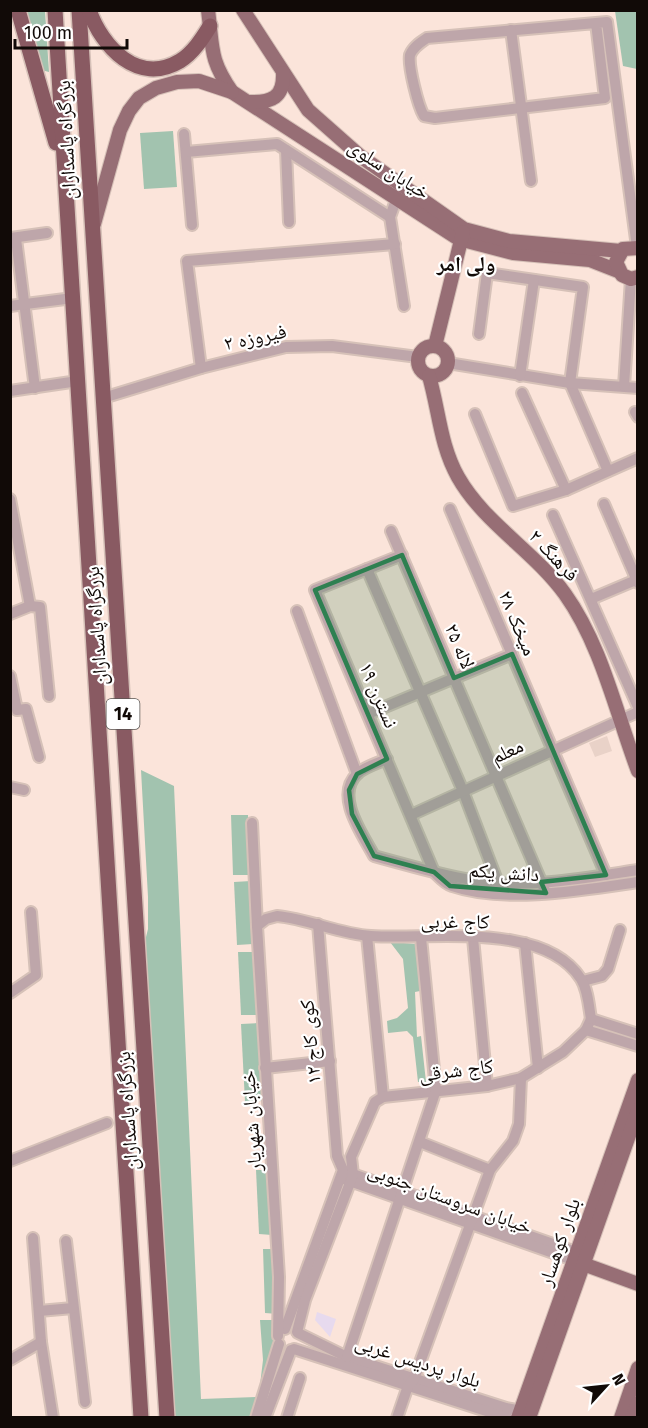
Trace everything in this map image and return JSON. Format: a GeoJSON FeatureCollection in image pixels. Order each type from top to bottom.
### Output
{"type":"FeatureCollection","features":[{"type":"Feature","properties":{"kind":"highway"},"geometry":{"type":"LineString","coordinates":[[18,10],[64,170]]}},
{"type":"Feature","properties":{"kind":"highway","name":"بزرگراه پاسداران"},"geometry":{"type":"LineString","coordinates":[[55,10],[141,1418]]}},
{"type":"Feature","properties":{"kind":"highway","name":"بزرگراه پاسداران"},"geometry":{"type":"LineString","coordinates":[[79,10],[167,1418]]}},
{"type":"Feature","properties":{"kind":"highway"},"geometry":{"type":"LineString","coordinates":[[89,10],[97,32],[110,49],[127,62],[145,69],[162,68],[180,61],[197,46],[210,26]]}},
{"type":"Feature","properties":{"kind":"main road","name":"خیابان سلوی"},"geometry":{"type":"LineString","coordinates":[[208,10],[211,51],[218,71],[232,92],[397,197],[462,234],[513,253],[590,260],[634,278]]}},
{"type":"Feature","properties":{"kind":"main road","name":"خیابان سلوی"},"geometry":{"type":"LineString","coordinates":[[243,10],[267,43],[283,73],[308,110],[335,136],[462,234],[509,242],[621,251],[627,247],[637,248]]}},
{"type":"Feature","properties":{"kind":"main road"},"geometry":{"type":"LineString","coordinates":[[249,102],[272,100],[279,95],[283,86],[283,73]]}},
{"type":"Feature","properties":{"kind":"main road"},"geometry":{"type":"LineString","coordinates":[[92,229],[120,130],[129,111],[139,98],[156,88],[177,82],[199,81],[232,92]]}},
{"type":"Feature","properties":{"kind":"main road"},"geometry":{"type":"LineString","coordinates":[[435,346],[462,234]]}},
{"type":"Feature","properties":{"kind":"main road"},"geometry":{"type":"LineString","coordinates":[[618,271],[616,262],[621,251]]}},
{"type":"Feature","properties":{"kind":"main road"},"geometry":{"type":"LineString","coordinates":[[435,346],[446,354],[448,363],[444,372],[429,376],[419,368],[418,357],[426,348],[435,346]]}},
{"type":"Feature","properties":{"kind":"main road","name":"فرهنگ ۲"},"geometry":{"type":"LineString","coordinates":[[429,376],[446,453],[458,478],[476,502],[542,567],[565,594],[584,625],[638,771]]}},
{"type":"Feature","properties":{"kind":"main road","name":"بلوار کوهسار"},"geometry":{"type":"LineString","coordinates":[[579,1258],[638,1080]]}},
{"type":"Feature","properties":{"kind":"main road","name":"بلوار کوهسار"},"geometry":{"type":"LineString","coordinates":[[521,1415],[579,1258],[638,1110]]}},
{"type":"Feature","properties":{"kind":"main road"},"geometry":{"type":"LineString","coordinates":[[579,1258],[638,1274]]}},
{"type":"Feature","properties":{"kind":"main road"},"geometry":{"type":"LineString","coordinates":[[579,1258],[638,1284]]}},
{"type":"Feature","properties":{"kind":"main road"},"geometry":{"type":"LineString","coordinates":[[621,1418],[638,1368]]}},
{"type":"Feature","properties":{"kind":"main road"},"geometry":{"type":"LineString","coordinates":[[633,1418],[637,1404]]}},
{"type":"Feature","properties":{"kind":"street"},"geometry":{"type":"LineString","coordinates":[[602,22],[605,98],[435,118],[424,116],[419,107],[410,56],[415,46],[427,38],[602,22]]}},
{"type":"Feature","properties":{"kind":"street"},"geometry":{"type":"LineString","coordinates":[[602,22],[637,248]]}},
{"type":"Feature","properties":{"kind":"street"},"geometry":{"type":"LineString","coordinates":[[511,30],[531,181]]}},
{"type":"Feature","properties":{"kind":"street"},"geometry":{"type":"LineString","coordinates":[[184,134],[192,225]]}},
{"type":"Feature","properties":{"kind":"street"},"geometry":{"type":"LineString","coordinates":[[186,152],[277,144],[390,217]]}},
{"type":"Feature","properties":{"kind":"street"},"geometry":{"type":"LineString","coordinates":[[286,150],[290,222]]}},
{"type":"Feature","properties":{"kind":"street"},"geometry":{"type":"LineString","coordinates":[[397,197],[390,217],[404,306]]}},
{"type":"Feature","properties":{"kind":"street"},"geometry":{"type":"LineString","coordinates":[[35,388],[13,239],[48,233]]}},
{"type":"Feature","properties":{"kind":"street"},"geometry":{"type":"LineString","coordinates":[[201,368],[187,261],[394,244]]}},
{"type":"Feature","properties":{"kind":"street"},"geometry":{"type":"LineString","coordinates":[[479,334],[487,273],[583,287],[570,383],[608,471]]}},
{"type":"Feature","properties":{"kind":"street"},"geometry":{"type":"LineString","coordinates":[[624,386],[634,278]]}},
{"type":"Feature","properties":{"kind":"street"},"geometry":{"type":"LineString","coordinates":[[520,376],[534,280]]}},
{"type":"Feature","properties":{"kind":"street"},"geometry":{"type":"LineString","coordinates":[[10,306],[73,298]]}},
{"type":"Feature","properties":{"kind":"street","name":"فیروزه ٢"},"geometry":{"type":"LineString","coordinates":[[103,398],[201,368],[296,346],[332,346],[418,357]]}},
{"type":"Feature","properties":{"kind":"street"},"geometry":{"type":"LineString","coordinates":[[448,363],[570,383],[638,388]]}},
{"type":"Feature","properties":{"kind":"street"},"geometry":{"type":"LineString","coordinates":[[10,391],[78,381]]}},
{"type":"Feature","properties":{"kind":"street"},"geometry":{"type":"LineString","coordinates":[[522,393],[566,490]]}},
{"type":"Feature","properties":{"kind":"street"},"geometry":{"type":"LineString","coordinates":[[475,414],[513,506],[566,490],[638,458]]}},
{"type":"Feature","properties":{"kind":"street"},"geometry":{"type":"LineString","coordinates":[[10,499],[30,606]]}},
{"type":"Feature","properties":{"kind":"street"},"geometry":{"type":"LineString","coordinates":[[591,599],[637,581],[604,504]]}},
{"type":"Feature","properties":{"kind":"street","name":"میخک ۲۸"},"geometry":{"type":"LineString","coordinates":[[450,509],[606,875]]}},
{"type":"Feature","properties":{"kind":"street"},"geometry":{"type":"LineString","coordinates":[[553,515],[638,707]]}},
{"type":"Feature","properties":{"kind":"street","name":"لاله ۲۵"},"geometry":{"type":"LineString","coordinates":[[392,531],[546,893]]}},
{"type":"Feature","properties":{"kind":"street"},"geometry":{"type":"LineString","coordinates":[[402,555],[367,569],[463,791],[498,883]]}},
{"type":"Feature","properties":{"kind":"street","name":"نسترن ۱۹"},"geometry":{"type":"LineString","coordinates":[[367,569],[315,590],[434,872]]}},
{"type":"Feature","properties":{"kind":"street"},"geometry":{"type":"LineString","coordinates":[[10,614],[30,606],[40,606],[49,696]]}},
{"type":"Feature","properties":{"kind":"street"},"geometry":{"type":"LineString","coordinates":[[297,611],[357,774]]}},
{"type":"Feature","properties":{"kind":"street"},"geometry":{"type":"LineString","coordinates":[[368,714],[512,654]]}},
{"type":"Feature","properties":{"kind":"street"},"geometry":{"type":"LineString","coordinates":[[10,676],[17,711],[26,709],[38,746],[39,758]]}},
{"type":"Feature","properties":{"kind":"street","name":"معلم"},"geometry":{"type":"LineString","coordinates":[[411,815],[638,712]]}},
{"type":"Feature","properties":{"kind":"street"},"geometry":{"type":"LineString","coordinates":[[387,759],[357,774],[349,790],[352,814],[374,856],[434,872]]}},
{"type":"Feature","properties":{"kind":"street"},"geometry":{"type":"LineString","coordinates":[[10,787],[24,790]]}},
{"type":"Feature","properties":{"kind":"street","name":"خیابان شهریار"},"geometry":{"type":"LineString","coordinates":[[252,824],[281,1336]]}},
{"type":"Feature","properties":{"kind":"street","name":"دانش یکم"},"geometry":{"type":"LineString","coordinates":[[434,872],[498,883],[541,882],[638,870]]}},
{"type":"Feature","properties":{"kind":"street","name":"دانش یکم"},"geometry":{"type":"LineString","coordinates":[[434,872],[450,886],[476,891],[546,893],[638,882]]}},
{"type":"Feature","properties":{"kind":"street"},"geometry":{"type":"LineString","coordinates":[[10,993],[36,975],[31,912]]}},
{"type":"Feature","properties":{"kind":"street","name":"کاج غربی"},"geometry":{"type":"LineString","coordinates":[[257,926],[266,919],[278,916],[367,936],[473,938],[525,943],[559,956],[583,981]]}},
{"type":"Feature","properties":{"kind":"street","name":"کوی کاج ۱۲"},"geometry":{"type":"LineString","coordinates":[[318,924],[337,1156],[347,1176]]}},
{"type":"Feature","properties":{"kind":"street"},"geometry":{"type":"LineString","coordinates":[[620,930],[608,969],[602,976],[583,981],[591,1019],[586,1030],[638,1046]]}},
{"type":"Feature","properties":{"kind":"street"},"geometry":{"type":"LineString","coordinates":[[265,1418],[293,1349],[299,1343],[298,1332],[305,1300],[347,1176],[351,1157],[370,1108],[383,1097],[367,936]]}},
{"type":"Feature","properties":{"kind":"street"},"geometry":{"type":"LineString","coordinates":[[347,1357],[399,1195],[420,1142],[436,1090],[421,938]]}},
{"type":"Feature","properties":{"kind":"street"},"geometry":{"type":"LineString","coordinates":[[473,938],[487,1086]]}},
{"type":"Feature","properties":{"kind":"street"},"geometry":{"type":"LineString","coordinates":[[525,943],[538,1068]]}},
{"type":"Feature","properties":{"kind":"street"},"geometry":{"type":"LineString","coordinates":[[591,1019],[638,1034]]}},
{"type":"Feature","properties":{"kind":"street","name":"کاج شرقی"},"geometry":{"type":"LineString","coordinates":[[383,1097],[487,1086],[520,1078],[563,1052],[586,1030]]}},
{"type":"Feature","properties":{"kind":"street"},"geometry":{"type":"LineString","coordinates":[[265,1068],[330,1061]]}},
{"type":"Feature","properties":{"kind":"street"},"geometry":{"type":"LineString","coordinates":[[397,1418],[490,1170],[513,1141],[519,1124],[520,1078]]}},
{"type":"Feature","properties":{"kind":"street"},"geometry":{"type":"LineString","coordinates":[[10,1161],[107,1123]]}},
{"type":"Feature","properties":{"kind":"street"},"geometry":{"type":"LineString","coordinates":[[420,1142],[490,1170]]}},
{"type":"Feature","properties":{"kind":"street"},"geometry":{"type":"LineString","coordinates":[[337,1156],[344,1162],[348,1162],[351,1157]]}},
{"type":"Feature","properties":{"kind":"street"},"geometry":{"type":"LineString","coordinates":[[256,1418],[281,1336],[347,1176]]}},
{"type":"Feature","properties":{"kind":"street","name":"خیابان سروستان جنوبی"},"geometry":{"type":"LineString","coordinates":[[347,1176],[579,1258]]}},
{"type":"Feature","properties":{"kind":"street"},"geometry":{"type":"LineString","coordinates":[[33,1238],[41,1342],[53,1418]]}},
{"type":"Feature","properties":{"kind":"street"},"geometry":{"type":"LineString","coordinates":[[66,1241],[85,1402]]}},
{"type":"Feature","properties":{"kind":"street"},"geometry":{"type":"LineString","coordinates":[[279,1276],[291,1287],[298,1287],[302,1283]]}},
{"type":"Feature","properties":{"kind":"street"},"geometry":{"type":"LineString","coordinates":[[39,1311],[73,1308]]}},
{"type":"Feature","properties":{"kind":"street","name":"بلوار پردیس غربی"},"geometry":{"type":"LineString","coordinates":[[411,1382],[347,1357],[298,1332],[281,1336],[284,1349],[293,1349],[521,1415]]}},
{"type":"Feature","properties":{"kind":"street"},"geometry":{"type":"LineString","coordinates":[[10,1360],[41,1342]]}},
{"type":"Feature","properties":{"kind":"street"},"geometry":{"type":"LineString","coordinates":[[287,1418],[300,1378]]}},
{"type":"Feature","properties":{"kind":"highlighted area"},"geometry":{"type":"Polygon","coordinates":[[[402,555],[454,678],[512,654],[606,875],[541,882],[546,893],[450,886],[434,872],[374,856],[352,814],[349,790],[357,774],[387,759],[315,590],[402,555]]]}},
{"type":"Feature","properties":{"kind":"shaded area"},"geometry":{"type":"Polygon","coordinates":[[[607,736],[612,751],[595,757],[589,743],[607,736]]]}},
{"type":"Feature","properties":{"kind":"shaded area"},"geometry":{"type":"Polygon","coordinates":[[[317,1312],[336,1319],[330,1337],[315,1320],[317,1312]]]}},
{"type":"Feature","properties":{"kind":"green space"},"geometry":{"type":"Polygon","coordinates":[[[20,11],[45,11],[49,72],[37,69],[20,11]]]}},
{"type":"Feature","properties":{"kind":"green space"},"geometry":{"type":"Polygon","coordinates":[[[615,11],[637,11],[637,69],[623,66],[615,11]]]}},
{"type":"Feature","properties":{"kind":"green space"},"geometry":{"type":"Polygon","coordinates":[[[173,131],[177,187],[144,189],[140,133],[173,131]]]}},
{"type":"Feature","properties":{"kind":"green space"},"geometry":{"type":"Polygon","coordinates":[[[141,770],[174,786],[201,1399],[257,1397],[250,1417],[169,1417],[145,941],[148,929],[148,897],[141,770]]]}},
{"type":"Feature","properties":{"kind":"green space"},"geometry":{"type":"Polygon","coordinates":[[[231,815],[248,815],[250,875],[233,875],[231,815]]]}},
{"type":"Feature","properties":{"kind":"green space"},"geometry":{"type":"Polygon","coordinates":[[[251,881],[253,944],[237,945],[234,882],[251,881]]]}},
{"type":"Feature","properties":{"kind":"green space"},"geometry":{"type":"Polygon","coordinates":[[[390,942],[417,944],[420,991],[415,992],[417,1037],[421,1036],[426,1082],[418,1082],[413,1037],[407,1031],[388,1033],[387,1021],[397,1018],[408,1008],[403,959],[390,942]]]}},
{"type":"Feature","properties":{"kind":"green space"},"geometry":{"type":"Polygon","coordinates":[[[238,952],[255,952],[257,1015],[241,1015],[238,952]]]}},
{"type":"Feature","properties":{"kind":"green space"},"geometry":{"type":"Polygon","coordinates":[[[259,1023],[262,1101],[245,1102],[241,1024],[259,1023]]]}},
{"type":"Feature","properties":{"kind":"green space"},"geometry":{"type":"Polygon","coordinates":[[[256,1170],[268,1170],[272,1235],[259,1234],[256,1170]]]}},
{"type":"Feature","properties":{"kind":"green space"},"geometry":{"type":"Polygon","coordinates":[[[263,1249],[273,1249],[278,1314],[265,1313],[263,1249]]]}},
{"type":"Feature","properties":{"kind":"green space"},"geometry":{"type":"Polygon","coordinates":[[[260,1320],[274,1320],[274,1345],[260,1385],[263,1360],[260,1320]]]}},
{"type":"Feature","properties":{"kind":"district","name":"ولی امر"},"geometry":{"type":"Point","coordinates":[466,264]}}]}
